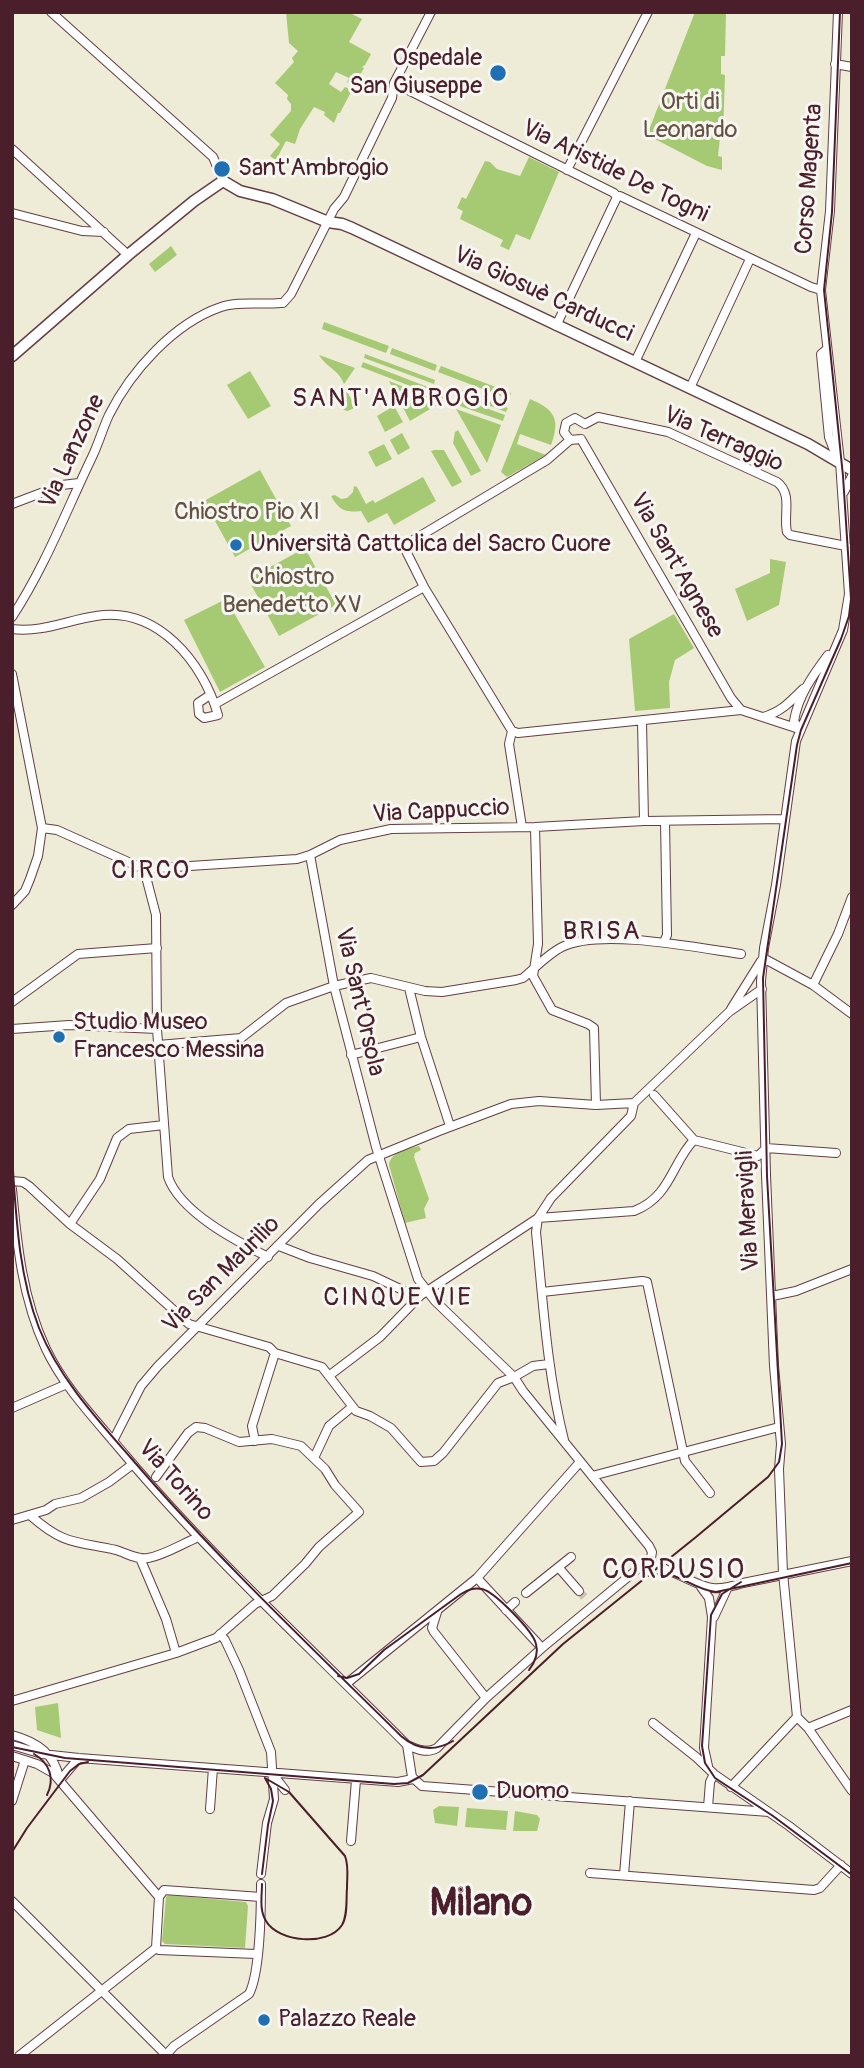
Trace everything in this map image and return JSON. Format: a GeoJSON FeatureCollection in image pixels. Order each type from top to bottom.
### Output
{"type":"FeatureCollection","features":[{"type":"Feature","properties":{"kind":"street"},"geometry":{"type":"LineString","coordinates":[[14,352],[202,194],[223,181],[213,158],[51,12]]}},
{"type":"Feature","properties":{"kind":"street"},"geometry":{"type":"LineString","coordinates":[[328,222],[344,197],[393,99],[394,83],[431,12]]}},
{"type":"Feature","properties":{"kind":"street"},"geometry":{"type":"LineString","coordinates":[[567,170],[648,12]]}},
{"type":"Feature","properties":{"kind":"street","name":"Corso Magenta"},"geometry":{"type":"LineString","coordinates":[[838,12],[830,211],[821,290],[840,462]]}},
{"type":"Feature","properties":{"kind":"street"},"geometry":{"type":"LineString","coordinates":[[835,64],[852,67]]}},
{"type":"Feature","properties":{"kind":"street","name":"Via Aristide De Togni"},"geometry":{"type":"LineString","coordinates":[[394,83],[614,193],[617,197],[620,196],[821,290]]}},
{"type":"Feature","properties":{"kind":"street"},"geometry":{"type":"LineString","coordinates":[[12,149],[128,255]]}},
{"type":"Feature","properties":{"kind":"street","name":"Via Giosuè Carducci"},"geometry":{"type":"LineString","coordinates":[[223,181],[240,191],[272,199],[328,222],[352,228],[690,388],[852,470]]}},
{"type":"Feature","properties":{"kind":"street"},"geometry":{"type":"LineString","coordinates":[[556,326],[617,197]]}},
{"type":"Feature","properties":{"kind":"street"},"geometry":{"type":"LineString","coordinates":[[12,213],[82,231],[104,232]]}},
{"type":"Feature","properties":{"kind":"street","name":"Via Lanzone"},"geometry":{"type":"LineString","coordinates":[[15,613],[36,579],[109,416],[153,354],[173,333],[223,306],[283,303],[297,284],[328,222]]}},
{"type":"Feature","properties":{"kind":"street"},"geometry":{"type":"LineString","coordinates":[[635,362],[696,233]]}},
{"type":"Feature","properties":{"kind":"street"},"geometry":{"type":"LineString","coordinates":[[690,388],[750,259]]}},
{"type":"Feature","properties":{"kind":"street","name":"Corso Magenta"},"geometry":{"type":"LineString","coordinates":[[827,349],[821,354],[829,437],[840,462]]}},
{"type":"Feature","properties":{"kind":"street","name":"Via Terraggio"},"geometry":{"type":"LineString","coordinates":[[585,424],[598,417],[659,429],[765,476],[785,489],[787,532],[790,535],[846,546]]}},
{"type":"Feature","properties":{"kind":"street"},"geometry":{"type":"LineString","coordinates":[[570,440],[564,432],[566,423],[575,418],[585,424],[586,430],[581,439],[570,440],[547,460],[407,543],[405,549],[407,558],[424,587],[512,731],[518,733],[741,710],[799,729]]}},
{"type":"Feature","properties":{"kind":"street","name":"Via Sant'Agnese"},"geometry":{"type":"LineString","coordinates":[[581,439],[731,698],[741,710]]}},
{"type":"Feature","properties":{"kind":"street"},"geometry":{"type":"LineString","coordinates":[[729,1012],[763,958],[799,729],[848,622],[849,594],[840,462]]}},
{"type":"Feature","properties":{"kind":"street"},"geometry":{"type":"LineString","coordinates":[[843,506],[845,490],[852,476]]}},
{"type":"Feature","properties":{"kind":"street"},"geometry":{"type":"LineString","coordinates":[[12,504],[52,488],[79,483]]}},
{"type":"Feature","properties":{"kind":"street"},"geometry":{"type":"LineString","coordinates":[[215,704],[424,587]]}},
{"type":"Feature","properties":{"kind":"street"},"geometry":{"type":"LineString","coordinates":[[12,629],[25,630],[96,615],[117,615],[139,620],[167,635],[184,650],[210,695],[215,704],[218,715],[204,718],[199,714],[198,704],[210,695]]}},
{"type":"Feature","properties":{"kind":"street"},"geometry":{"type":"LineString","coordinates":[[764,717],[775,714],[786,706],[806,686],[837,645]]}},
{"type":"Feature","properties":{"kind":"street"},"geometry":{"type":"LineString","coordinates":[[12,674],[42,828],[30,879],[12,905]]}},
{"type":"Feature","properties":{"kind":"street"},"geometry":{"type":"LineString","coordinates":[[799,729],[794,717],[806,686]]}},
{"type":"Feature","properties":{"kind":"street"},"geometry":{"type":"LineString","coordinates":[[642,721],[645,821]]}},
{"type":"Feature","properties":{"kind":"street"},"geometry":{"type":"LineString","coordinates":[[512,731],[509,744],[522,827]]}},
{"type":"Feature","properties":{"kind":"street","name":"Via Cappuccio"},"geometry":{"type":"LineString","coordinates":[[144,869],[297,859],[340,840],[391,829],[785,819]]}},
{"type":"Feature","properties":{"kind":"street"},"geometry":{"type":"LineString","coordinates":[[664,942],[667,934],[665,821]]}},
{"type":"Feature","properties":{"kind":"street"},"geometry":{"type":"LineString","coordinates":[[535,827],[538,944],[533,976],[552,1010],[594,1028],[596,1105]]}},
{"type":"Feature","properties":{"kind":"street"},"geometry":{"type":"LineString","coordinates":[[42,828],[57,830],[144,869],[156,915],[157,1029],[168,1177],[181,1200],[202,1217],[268,1257]]}},
{"type":"Feature","properties":{"kind":"street","name":"Via Sant'Orsola"},"geometry":{"type":"LineString","coordinates":[[310,855],[334,986],[351,1055],[418,1279],[428,1293]]}},
{"type":"Feature","properties":{"kind":"street"},"geometry":{"type":"LineString","coordinates":[[813,985],[838,934],[852,897]]}},
{"type":"Feature","properties":{"kind":"street"},"geometry":{"type":"LineString","coordinates":[[158,1045],[234,1040],[247,1035],[286,1003],[334,986],[372,978],[433,992],[516,980],[556,950],[590,940],[664,942],[741,954]]}},
{"type":"Feature","properties":{"kind":"street"},"geometry":{"type":"LineString","coordinates":[[12,1002],[78,954],[157,948]]}},
{"type":"Feature","properties":{"kind":"street"},"geometry":{"type":"LineString","coordinates":[[763,958],[813,985],[852,1014]]}},
{"type":"Feature","properties":{"kind":"street","name":"Via Meravigli"},"geometry":{"type":"LineString","coordinates":[[763,958],[766,1148],[783,1575],[797,1717]]}},
{"type":"Feature","properties":{"kind":"street"},"geometry":{"type":"LineString","coordinates":[[409,988],[421,1037],[450,1126]]}},
{"type":"Feature","properties":{"kind":"street"},"geometry":{"type":"LineString","coordinates":[[330,1375],[380,1337],[421,1295],[428,1293],[538,1218],[551,1198],[631,1116],[634,1103],[729,1012],[762,989]]}},
{"type":"Feature","properties":{"kind":"street"},"geometry":{"type":"LineString","coordinates":[[12,1029],[69,1025],[157,1029]]}},
{"type":"Feature","properties":{"kind":"street"},"geometry":{"type":"LineString","coordinates":[[351,1055],[421,1037]]}},
{"type":"Feature","properties":{"kind":"street"},"geometry":{"type":"LineString","coordinates":[[654,1095],[694,1140],[758,1156],[766,1148],[836,1153]]}},
{"type":"Feature","properties":{"kind":"street","name":"Via San Maurilio"},"geometry":{"type":"LineString","coordinates":[[113,1441],[141,1386],[158,1366],[319,1204],[368,1160],[511,1104],[539,1101],[596,1105],[634,1103]]}},
{"type":"Feature","properties":{"kind":"street"},"geometry":{"type":"LineString","coordinates":[[70,1224],[100,1179],[117,1138],[129,1129],[164,1125]]}},
{"type":"Feature","properties":{"kind":"street"},"geometry":{"type":"LineString","coordinates":[[538,1218],[634,1211],[641,1208],[660,1192],[694,1140]]}},
{"type":"Feature","properties":{"kind":"street"},"geometry":{"type":"LineString","coordinates":[[12,1181],[23,1182],[29,1186],[70,1224],[117,1259],[189,1324],[269,1347],[275,1353],[322,1367],[356,1411],[391,1428],[418,1459],[430,1463],[443,1453],[498,1382],[514,1377],[533,1366],[549,1364]]}},
{"type":"Feature","properties":{"kind":"street","name":"Via Torino"},"geometry":{"type":"LineString","coordinates":[[12,1189],[17,1273],[39,1332],[67,1384],[113,1441],[199,1537],[407,1745]]}},
{"type":"Feature","properties":{"kind":"street"},"geometry":{"type":"LineString","coordinates":[[538,1218],[536,1232],[549,1364],[555,1403],[566,1444]]}},
{"type":"Feature","properties":{"kind":"street"},"geometry":{"type":"LineString","coordinates":[[279,1245],[310,1258],[373,1276],[413,1295],[428,1293]]}},
{"type":"Feature","properties":{"kind":"street"},"geometry":{"type":"LineString","coordinates":[[772,1296],[796,1291],[852,1269]]}},
{"type":"Feature","properties":{"kind":"street"},"geometry":{"type":"LineString","coordinates":[[542,1292],[647,1282],[685,1461],[710,1493]]}},
{"type":"Feature","properties":{"kind":"street"},"geometry":{"type":"LineString","coordinates":[[407,1745],[423,1751],[437,1748],[486,1698],[590,1603],[625,1580],[650,1558],[652,1552],[514,1377],[428,1293]]}},
{"type":"Feature","properties":{"kind":"street"},"geometry":{"type":"LineString","coordinates":[[255,1441],[252,1426],[275,1353]]}},
{"type":"Feature","properties":{"kind":"street"},"geometry":{"type":"LineString","coordinates":[[12,1408],[67,1384]]}},
{"type":"Feature","properties":{"kind":"street"},"geometry":{"type":"LineString","coordinates":[[314,1458],[329,1426],[352,1407]]}},
{"type":"Feature","properties":{"kind":"street"},"geometry":{"type":"LineString","coordinates":[[12,1701],[176,1653],[216,1638],[275,1593],[319,1547],[359,1512],[314,1458],[297,1444],[269,1438],[239,1443],[205,1428],[196,1427],[188,1433],[156,1477]]}},
{"type":"Feature","properties":{"kind":"street"},"geometry":{"type":"LineString","coordinates":[[592,1476],[779,1427]]}},
{"type":"Feature","properties":{"kind":"street"},"geometry":{"type":"LineString","coordinates":[[346,1684],[477,1578],[580,1462]]}},
{"type":"Feature","properties":{"kind":"street"},"geometry":{"type":"LineString","coordinates":[[12,1520],[31,1516],[55,1504],[81,1498],[133,1464]]}},
{"type":"Feature","properties":{"kind":"street"},"geometry":{"type":"LineString","coordinates":[[31,1516],[49,1531],[70,1542],[140,1558],[150,1557],[199,1537]]}},
{"type":"Feature","properties":{"kind":"street"},"geometry":{"type":"LineString","coordinates":[[526,1593],[571,1557]]}},
{"type":"Feature","properties":{"kind":"street"},"geometry":{"type":"LineString","coordinates":[[140,1558],[166,1619],[176,1653]]}},
{"type":"Feature","properties":{"kind":"street"},"geometry":{"type":"LineString","coordinates":[[659,1564],[667,1571],[698,1585],[729,1588],[852,1561]]}},
{"type":"Feature","properties":{"kind":"street"},"geometry":{"type":"LineString","coordinates":[[559,1569],[579,1591]]}},
{"type":"Feature","properties":{"kind":"street"},"geometry":{"type":"LineString","coordinates":[[477,1578],[542,1648]]}},
{"type":"Feature","properties":{"kind":"street"},"geometry":{"type":"LineString","coordinates":[[698,1585],[705,1591],[710,1602],[712,1630],[704,1748],[706,1762],[714,1774]]}},
{"type":"Feature","properties":{"kind":"street"},"geometry":{"type":"LineString","coordinates":[[712,1630],[717,1607],[729,1588]]}},
{"type":"Feature","properties":{"kind":"street"},"geometry":{"type":"LineString","coordinates":[[506,1610],[515,1602]]}},
{"type":"Feature","properties":{"kind":"street"},"geometry":{"type":"LineString","coordinates":[[442,1606],[432,1628],[486,1698]]}},
{"type":"Feature","properties":{"kind":"street"},"geometry":{"type":"LineString","coordinates":[[12,1900],[166,2055],[174,2046],[245,2000],[253,1987],[267,1823],[274,1799],[268,1742],[234,1660],[220,1634]]}},
{"type":"Feature","properties":{"kind":"street"},"geometry":{"type":"LineString","coordinates":[[808,1728],[852,1710]]}},
{"type":"Feature","properties":{"kind":"street"},"geometry":{"type":"LineString","coordinates":[[731,1787],[797,1717],[808,1728],[852,1791]]}},
{"type":"Feature","properties":{"kind":"street"},"geometry":{"type":"LineString","coordinates":[[653,1723],[731,1787],[852,1874]]}},
{"type":"Feature","properties":{"kind":"street"},"geometry":{"type":"LineString","coordinates":[[12,1735],[34,1743],[49,1755],[60,1780]]}},
{"type":"Feature","properties":{"kind":"street"},"geometry":{"type":"LineString","coordinates":[[12,1745],[49,1755],[79,1758],[398,1783],[413,1779]]}},
{"type":"Feature","properties":{"kind":"street"},"geometry":{"type":"LineString","coordinates":[[407,1745],[413,1779],[422,1786],[769,1812]]}},
{"type":"Feature","properties":{"kind":"street"},"geometry":{"type":"LineString","coordinates":[[12,1756],[50,1770],[159,1897]]}},
{"type":"Feature","properties":{"kind":"street"},"geometry":{"type":"LineString","coordinates":[[60,1780],[79,1758]]}},
{"type":"Feature","properties":{"kind":"street"},"geometry":{"type":"LineString","coordinates":[[12,1801],[25,1760]]}},
{"type":"Feature","properties":{"kind":"street"},"geometry":{"type":"LineString","coordinates":[[210,1810],[213,1768]]}},
{"type":"Feature","properties":{"kind":"street"},"geometry":{"type":"LineString","coordinates":[[272,1773],[285,1790]]}},
{"type":"Feature","properties":{"kind":"street"},"geometry":{"type":"LineString","coordinates":[[708,1807],[710,1782],[714,1774]]}},
{"type":"Feature","properties":{"kind":"street"},"geometry":{"type":"LineString","coordinates":[[351,1841],[356,1780]]}},
{"type":"Feature","properties":{"kind":"street"},"geometry":{"type":"LineString","coordinates":[[624,1875],[630,1801]]}},
{"type":"Feature","properties":{"kind":"street"},"geometry":{"type":"LineString","coordinates":[[590,1873],[814,1890],[820,1888],[841,1865]]}},
{"type":"Feature","properties":{"kind":"street"},"geometry":{"type":"LineString","coordinates":[[19,2056],[156,1948],[159,1897],[164,1890],[261,1897]]}},
{"type":"Feature","properties":{"kind":"street"},"geometry":{"type":"LineString","coordinates":[[156,1948],[256,1954]]}},
{"type":"Feature","properties":{"kind":"green space"},"geometry":{"type":"Polygon","coordinates":[[[286,12],[348,12],[362,19],[349,42],[371,54],[354,86],[347,82],[349,78],[336,72],[329,84],[341,92],[345,87],[352,90],[334,123],[324,115],[325,112],[314,107],[300,129],[295,144],[286,141],[276,160],[270,156],[280,144],[270,135],[291,111],[291,104],[287,99],[288,95],[275,83],[294,62],[292,58],[298,51],[289,43],[286,12]]]}},
{"type":"Feature","properties":{"kind":"green space","name":"Orti di Leonardo"},"geometry":{"type":"Polygon","coordinates":[[[695,12],[726,12],[725,56],[721,56],[721,74],[725,75],[723,138],[720,138],[718,156],[722,157],[722,170],[707,166],[647,135],[695,12]]]}},
{"type":"Feature","properties":{"kind":"green space"},"geometry":{"type":"Polygon","coordinates":[[[529,157],[559,172],[530,240],[516,234],[509,250],[500,246],[503,240],[460,219],[463,211],[457,208],[462,197],[466,199],[485,161],[497,169],[520,176],[529,157]]]}},
{"type":"Feature","properties":{"kind":"green space"},"geometry":{"type":"Polygon","coordinates":[[[171,246],[177,255],[155,272],[149,264],[171,246]]]}},
{"type":"Feature","properties":{"kind":"green space"},"geometry":{"type":"Polygon","coordinates":[[[324,322],[389,346],[386,353],[322,329],[324,322]]]}},
{"type":"Feature","properties":{"kind":"green space"},"geometry":{"type":"Polygon","coordinates":[[[392,348],[437,365],[435,371],[390,354],[392,348]]]}},
{"type":"Feature","properties":{"kind":"green space"},"geometry":{"type":"Polygon","coordinates":[[[365,354],[435,380],[434,384],[364,358],[365,354]]]}},
{"type":"Feature","properties":{"kind":"green space"},"geometry":{"type":"Polygon","coordinates":[[[319,355],[355,368],[344,384],[339,375],[319,355]]]}},
{"type":"Feature","properties":{"kind":"green space"},"geometry":{"type":"Polygon","coordinates":[[[363,362],[451,396],[449,401],[361,367],[363,362]]]}},
{"type":"Feature","properties":{"kind":"green space"},"geometry":{"type":"Polygon","coordinates":[[[441,366],[511,393],[509,399],[438,372],[441,366]]]}},
{"type":"Feature","properties":{"kind":"green space"},"geometry":{"type":"Polygon","coordinates":[[[250,371],[271,406],[248,419],[227,385],[250,371]]]}},
{"type":"Feature","properties":{"kind":"green space"},"geometry":{"type":"Polygon","coordinates":[[[389,381],[442,402],[410,421],[389,381]]]}},
{"type":"Feature","properties":{"kind":"green space"},"geometry":{"type":"Polygon","coordinates":[[[459,389],[508,408],[506,412],[457,393],[459,389]]]}},
{"type":"Feature","properties":{"kind":"green space"},"geometry":{"type":"Polygon","coordinates":[[[346,390],[356,407],[348,411],[344,410],[339,400],[339,395],[346,390]]]}},
{"type":"Feature","properties":{"kind":"green space"},"geometry":{"type":"Polygon","coordinates":[[[456,397],[505,415],[503,421],[454,404],[456,397]]]}},
{"type":"Feature","properties":{"kind":"green space"},"geometry":{"type":"Polygon","coordinates":[[[530,399],[550,411],[555,422],[554,436],[551,445],[520,434],[517,444],[546,455],[507,477],[501,472],[530,399]]]}},
{"type":"Feature","properties":{"kind":"green space"},"geometry":{"type":"Polygon","coordinates":[[[394,406],[403,422],[385,432],[377,416],[394,406]]]}},
{"type":"Feature","properties":{"kind":"green space"},"geometry":{"type":"Polygon","coordinates":[[[456,409],[501,425],[487,463],[456,409]]]}},
{"type":"Feature","properties":{"kind":"green space"},"geometry":{"type":"Polygon","coordinates":[[[458,430],[481,471],[471,476],[453,443],[458,430]]]}},
{"type":"Feature","properties":{"kind":"green space"},"geometry":{"type":"Polygon","coordinates":[[[402,433],[410,448],[398,455],[390,440],[402,433]]]}},
{"type":"Feature","properties":{"kind":"green space"},"geometry":{"type":"Polygon","coordinates":[[[384,444],[392,459],[376,467],[368,452],[384,444]]]}},
{"type":"Feature","properties":{"kind":"green space"},"geometry":{"type":"Polygon","coordinates":[[[444,450],[462,482],[452,487],[431,451],[444,450]]]}},
{"type":"Feature","properties":{"kind":"green space","name":"Chiostro Pio XI"},"geometry":{"type":"Polygon","coordinates":[[[260,470],[291,526],[235,557],[204,501],[260,470]]]}},
{"type":"Feature","properties":{"kind":"green space"},"geometry":{"type":"Polygon","coordinates":[[[423,477],[436,501],[394,525],[387,513],[368,523],[361,511],[343,510],[331,496],[347,498],[353,492],[354,486],[366,504],[373,500],[375,503],[423,477]]]}},
{"type":"Feature","properties":{"kind":"green space","name":"Chiostro Benedetto XV"},"geometry":{"type":"Polygon","coordinates":[[[305,548],[336,605],[279,636],[248,579],[305,548]]]}},
{"type":"Feature","properties":{"kind":"green space"},"geometry":{"type":"Polygon","coordinates":[[[770,559],[786,562],[779,605],[747,621],[735,589],[770,573],[770,559]]]}},
{"type":"Feature","properties":{"kind":"green space"},"geometry":{"type":"Polygon","coordinates":[[[226,599],[265,667],[220,692],[184,620],[226,599]]]}},
{"type":"Feature","properties":{"kind":"green space"},"geometry":{"type":"Polygon","coordinates":[[[674,614],[694,648],[675,660],[669,682],[670,708],[635,711],[629,639],[674,614]]]}},
{"type":"Feature","properties":{"kind":"green space"},"geometry":{"type":"Polygon","coordinates":[[[419,1146],[421,1150],[415,1153],[414,1157],[429,1199],[424,1209],[426,1218],[405,1223],[389,1165],[396,1154],[419,1146]]]}},
{"type":"Feature","properties":{"kind":"green space"},"geometry":{"type":"Polygon","coordinates":[[[58,1703],[61,1738],[37,1730],[35,1707],[58,1703]]]}},
{"type":"Feature","properties":{"kind":"green space"},"geometry":{"type":"Polygon","coordinates":[[[439,1806],[459,1807],[457,1826],[435,1823],[433,1810],[439,1806]]]}},
{"type":"Feature","properties":{"kind":"green space"},"geometry":{"type":"Polygon","coordinates":[[[467,1808],[508,1811],[506,1830],[465,1827],[467,1808]]]}},
{"type":"Feature","properties":{"kind":"green space"},"geometry":{"type":"Polygon","coordinates":[[[515,1811],[537,1815],[540,1819],[537,1831],[513,1831],[515,1811]]]}},
{"type":"Feature","properties":{"kind":"green space"},"geometry":{"type":"Polygon","coordinates":[[[168,1895],[246,1902],[245,1948],[165,1944],[162,1941],[168,1895]]]}},
{"type":"Feature","properties":{"kind":"tunnel"},"geometry":{"type":"LineString","coordinates":[[579,1591],[587,1600]]}},
{"type":"Feature","properties":{"kind":"tram line"},"geometry":{"type":"LineString","coordinates":[[12,1747],[65,1758],[408,1783],[423,1775],[563,1644],[768,1477],[779,1462],[782,1444],[767,1176],[763,978],[797,745],[841,639],[849,616],[851,599],[843,476],[824,290],[832,212],[840,12]]}},
{"type":"Feature","properties":{"kind":"tram line"},"geometry":{"type":"LineString","coordinates":[[12,1156],[19,1243],[26,1286],[47,1346],[79,1397],[196,1530],[401,1736],[419,1747],[426,1748],[439,1747],[453,1741]]}},
{"type":"Feature","properties":{"kind":"tram line"},"geometry":{"type":"LineString","coordinates":[[649,1576],[667,1574],[716,1592],[852,1563]]}},
{"type":"Feature","properties":{"kind":"tram line"},"geometry":{"type":"LineString","coordinates":[[741,1582],[722,1594],[711,1615],[702,1746],[705,1763],[715,1778],[773,1816],[852,1875]]}},
{"type":"Feature","properties":{"kind":"tram line"},"geometry":{"type":"LineString","coordinates":[[338,1676],[347,1678],[359,1674],[384,1650],[461,1594],[476,1588],[488,1592],[504,1604],[533,1638],[537,1655],[529,1670]]}},
{"type":"Feature","properties":{"kind":"tram line"},"geometry":{"type":"LineString","coordinates":[[34,1754],[44,1762],[50,1772],[51,1783],[47,1795]]}},
{"type":"Feature","properties":{"kind":"tram line"},"geometry":{"type":"LineString","coordinates":[[12,1852],[70,1771],[79,1764],[88,1762]]}},
{"type":"Feature","properties":{"kind":"tram line"},"geometry":{"type":"LineString","coordinates":[[262,1874],[273,1801],[265,1778]]}},
{"type":"Feature","properties":{"kind":"tram line"},"geometry":{"type":"LineString","coordinates":[[262,1884],[262,1912],[272,1928],[281,1934],[315,1939],[326,1937],[342,1925],[348,1871],[345,1856],[289,1792],[265,1778]]}},
{"type":"Feature","properties":{"kind":"place","name":"Ospedale San Giuseppe"},"geometry":{"type":"Point","coordinates":[498,73]}},
{"type":"Feature","properties":{"kind":"place","name":"Sant'Ambrogio"},"geometry":{"type":"Point","coordinates":[222,169]}},
{"type":"Feature","properties":{"kind":"place","name":"Università Cattolica del Sacro Cuore"},"geometry":{"type":"Point","coordinates":[236,545]}},
{"type":"Feature","properties":{"kind":"place","name":"Studio Museo Francesco Messina"},"geometry":{"type":"Point","coordinates":[59,1037]}},
{"type":"Feature","properties":{"kind":"place","name":"Duomo"},"geometry":{"type":"Point","coordinates":[480,1792]}},
{"type":"Feature","properties":{"kind":"place","name":"Palazzo Reale"},"geometry":{"type":"Point","coordinates":[264,2020]}},
{"type":"Feature","properties":{"kind":"district","name":"SANT'AMBROGIO"},"geometry":{"type":"Point","coordinates":[401,399]}},
{"type":"Feature","properties":{"kind":"district","name":"CIRCO"},"geometry":{"type":"Point","coordinates":[151,871]}},
{"type":"Feature","properties":{"kind":"district","name":"BRISA"},"geometry":{"type":"Point","coordinates":[602,932]}},
{"type":"Feature","properties":{"kind":"district","name":"CINQUE VIE"},"geometry":{"type":"Point","coordinates":[398,1298]}},
{"type":"Feature","properties":{"kind":"district","name":"CORDUSIO"},"geometry":{"type":"Point","coordinates":[674,1571]}},
{"type":"Feature","properties":{"kind":"district","name":"Milano"},"geometry":{"type":"Point","coordinates":[481,1905]}}]}
